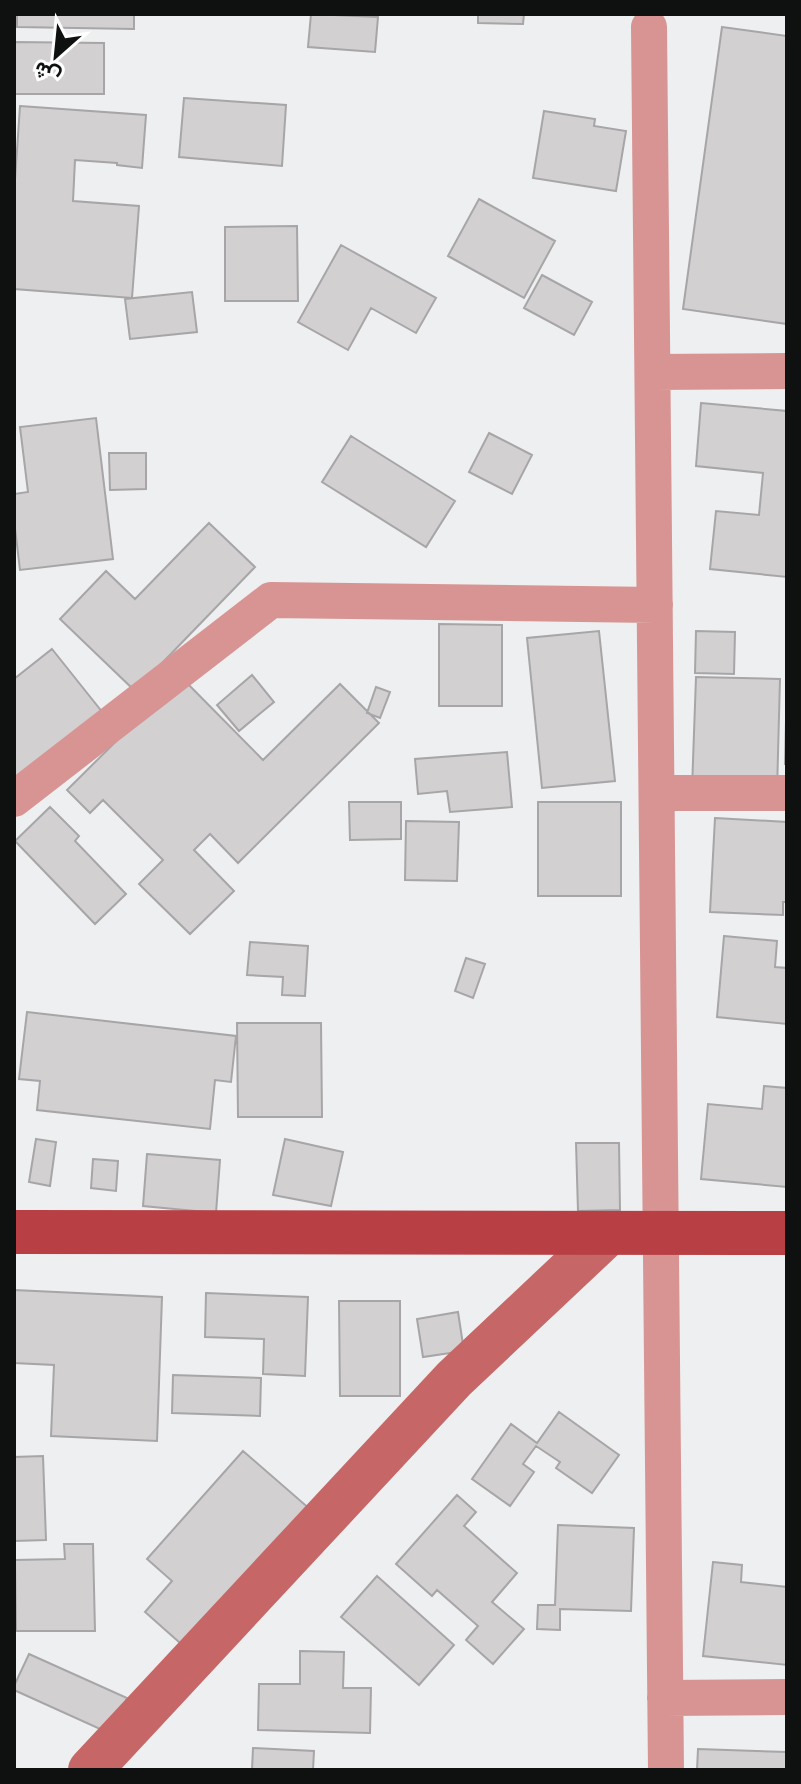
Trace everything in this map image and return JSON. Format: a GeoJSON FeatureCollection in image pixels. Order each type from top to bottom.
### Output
{"type":"FeatureCollection","features":[{"type":"Feature","properties":{"kind":"main road"},"geometry":{"type":"LineString","coordinates":[[14,1232],[787,1233]]}},
{"type":"Feature","properties":{"kind":"main road"},"geometry":{"type":"LineString","coordinates":[[90,1770],[454,1379],[609,1233]]}},
{"type":"Feature","properties":{"kind":"street"},"geometry":{"type":"LineString","coordinates":[[649,27],[666,1770]]}},
{"type":"Feature","properties":{"kind":"street"},"geometry":{"type":"LineString","coordinates":[[653,372],[787,371]]}},
{"type":"Feature","properties":{"kind":"street"},"geometry":{"type":"LineString","coordinates":[[14,799],[271,600],[655,605]]}},
{"type":"Feature","properties":{"kind":"street"},"geometry":{"type":"LineString","coordinates":[[657,793],[787,793]]}},
{"type":"Feature","properties":{"kind":"street"},"geometry":{"type":"LineString","coordinates":[[665,1698],[787,1697]]}},
{"type":"Feature","properties":{"kind":"building"},"geometry":{"type":"Polygon","coordinates":[[[17,14],[134,14],[134,29],[17,27],[17,14]]]}},
{"type":"Feature","properties":{"kind":"building"},"geometry":{"type":"Polygon","coordinates":[[[311,14],[378,17],[375,52],[308,47],[311,14]]]}},
{"type":"Feature","properties":{"kind":"building"},"geometry":{"type":"Polygon","coordinates":[[[478,14],[524,14],[523,24],[478,23],[478,14]]]}},
{"type":"Feature","properties":{"kind":"building"},"geometry":{"type":"Polygon","coordinates":[[[722,27],[787,36],[787,324],[683,309],[722,27]]]}},
{"type":"Feature","properties":{"kind":"building"},"geometry":{"type":"Polygon","coordinates":[[[14,42],[104,43],[104,94],[14,94],[14,42]]]}},
{"type":"Feature","properties":{"kind":"building"},"geometry":{"type":"Polygon","coordinates":[[[184,98],[286,105],[282,166],[179,157],[184,98]]]}},
{"type":"Feature","properties":{"kind":"building"},"geometry":{"type":"Polygon","coordinates":[[[20,106],[146,115],[142,168],[75,160],[73,201],[139,206],[132,298],[14,289],[14,194],[20,106]]]}},
{"type":"Feature","properties":{"kind":"building"},"geometry":{"type":"Polygon","coordinates":[[[544,111],[595,119],[594,126],[626,131],[616,191],[533,178],[544,111]]]}},
{"type":"Feature","properties":{"kind":"building"},"geometry":{"type":"Polygon","coordinates":[[[479,199],[555,241],[524,298],[448,256],[479,199]]]}},
{"type":"Feature","properties":{"kind":"building"},"geometry":{"type":"Polygon","coordinates":[[[297,226],[298,301],[225,301],[225,227],[297,226]]]}},
{"type":"Feature","properties":{"kind":"building"},"geometry":{"type":"Polygon","coordinates":[[[341,245],[436,298],[416,333],[371,308],[348,350],[298,322],[341,245]]]}},
{"type":"Feature","properties":{"kind":"building"},"geometry":{"type":"Polygon","coordinates":[[[542,275],[592,302],[574,335],[524,308],[542,275]]]}},
{"type":"Feature","properties":{"kind":"building"},"geometry":{"type":"Polygon","coordinates":[[[192,292],[197,332],[130,339],[125,299],[192,292]]]}},
{"type":"Feature","properties":{"kind":"building"},"geometry":{"type":"Polygon","coordinates":[[[701,403],[787,411],[787,577],[710,569],[716,511],[759,515],[763,473],[696,466],[701,403]]]}},
{"type":"Feature","properties":{"kind":"building"},"geometry":{"type":"Polygon","coordinates":[[[96,418],[113,559],[20,570],[14,494],[28,492],[20,427],[96,418]]]}},
{"type":"Feature","properties":{"kind":"building"},"geometry":{"type":"Polygon","coordinates":[[[489,433],[532,455],[512,494],[469,472],[489,433]]]}},
{"type":"Feature","properties":{"kind":"building"},"geometry":{"type":"Polygon","coordinates":[[[351,436],[455,501],[426,547],[322,482],[351,436]]]}},
{"type":"Feature","properties":{"kind":"building"},"geometry":{"type":"Polygon","coordinates":[[[109,453],[146,453],[146,489],[110,490],[109,453]]]}},
{"type":"Feature","properties":{"kind":"building"},"geometry":{"type":"Polygon","coordinates":[[[209,523],[255,567],[135,691],[60,619],[106,571],[135,599],[209,523]]]}},
{"type":"Feature","properties":{"kind":"building"},"geometry":{"type":"Polygon","coordinates":[[[439,624],[502,625],[502,706],[439,706],[439,624]]]}},
{"type":"Feature","properties":{"kind":"building"},"geometry":{"type":"Polygon","coordinates":[[[599,631],[615,781],[542,788],[527,638],[599,631]]]}},
{"type":"Feature","properties":{"kind":"building"},"geometry":{"type":"Polygon","coordinates":[[[696,631],[735,632],[734,674],[695,673],[696,631]]]}},
{"type":"Feature","properties":{"kind":"building"},"geometry":{"type":"Polygon","coordinates":[[[52,649],[107,718],[14,791],[14,679],[52,649]]]}},
{"type":"Feature","properties":{"kind":"building"},"geometry":{"type":"Polygon","coordinates":[[[252,675],[274,702],[239,731],[217,705],[252,675]]]}},
{"type":"Feature","properties":{"kind":"building"},"geometry":{"type":"Polygon","coordinates":[[[181,677],[263,760],[340,684],[379,723],[238,863],[210,834],[194,850],[234,891],[190,934],[139,884],[163,860],[103,800],[90,813],[67,790],[181,677]]]}},
{"type":"Feature","properties":{"kind":"building"},"geometry":{"type":"Polygon","coordinates":[[[696,677],[780,679],[777,792],[692,789],[696,677]]]}},
{"type":"Feature","properties":{"kind":"building"},"geometry":{"type":"Polygon","coordinates":[[[787,677],[787,764],[785,764],[787,677]]]}},
{"type":"Feature","properties":{"kind":"building"},"geometry":{"type":"Polygon","coordinates":[[[376,687],[390,692],[380,718],[367,713],[376,687]]]}},
{"type":"Feature","properties":{"kind":"building"},"geometry":{"type":"Polygon","coordinates":[[[507,752],[512,807],[450,812],[447,791],[418,794],[415,759],[507,752]]]}},
{"type":"Feature","properties":{"kind":"building"},"geometry":{"type":"Polygon","coordinates":[[[349,802],[401,802],[401,839],[350,840],[349,802]]]}},
{"type":"Feature","properties":{"kind":"building"},"geometry":{"type":"Polygon","coordinates":[[[538,802],[621,802],[621,896],[538,896],[538,802]]]}},
{"type":"Feature","properties":{"kind":"building"},"geometry":{"type":"Polygon","coordinates":[[[50,807],[79,836],[75,841],[126,894],[95,924],[15,841],[50,807]]]}},
{"type":"Feature","properties":{"kind":"building"},"geometry":{"type":"Polygon","coordinates":[[[715,818],[787,822],[787,902],[783,902],[783,915],[710,912],[715,818]]]}},
{"type":"Feature","properties":{"kind":"building"},"geometry":{"type":"Polygon","coordinates":[[[406,821],[459,822],[457,881],[405,880],[406,821]]]}},
{"type":"Feature","properties":{"kind":"building"},"geometry":{"type":"Polygon","coordinates":[[[724,936],[777,941],[775,967],[787,968],[787,1024],[717,1017],[724,936]]]}},
{"type":"Feature","properties":{"kind":"building"},"geometry":{"type":"Polygon","coordinates":[[[250,942],[308,946],[305,996],[282,995],[283,977],[247,975],[250,942]]]}},
{"type":"Feature","properties":{"kind":"building"},"geometry":{"type":"Polygon","coordinates":[[[466,958],[485,964],[473,998],[455,991],[466,958]]]}},
{"type":"Feature","properties":{"kind":"building"},"geometry":{"type":"Polygon","coordinates":[[[27,1012],[236,1036],[231,1082],[215,1080],[210,1129],[37,1110],[40,1081],[19,1079],[27,1012]]]}},
{"type":"Feature","properties":{"kind":"building"},"geometry":{"type":"Polygon","coordinates":[[[237,1023],[321,1023],[322,1117],[238,1117],[237,1023]]]}},
{"type":"Feature","properties":{"kind":"building"},"geometry":{"type":"Polygon","coordinates":[[[764,1086],[787,1088],[787,1187],[701,1179],[708,1104],[762,1109],[764,1086]]]}},
{"type":"Feature","properties":{"kind":"building"},"geometry":{"type":"Polygon","coordinates":[[[36,1139],[56,1142],[50,1186],[29,1182],[36,1139]]]}},
{"type":"Feature","properties":{"kind":"building"},"geometry":{"type":"Polygon","coordinates":[[[285,1139],[343,1152],[331,1206],[273,1195],[285,1139]]]}},
{"type":"Feature","properties":{"kind":"building"},"geometry":{"type":"Polygon","coordinates":[[[576,1143],[619,1143],[620,1210],[578,1211],[576,1143]]]}},
{"type":"Feature","properties":{"kind":"building"},"geometry":{"type":"Polygon","coordinates":[[[147,1154],[220,1160],[216,1213],[143,1206],[147,1154]]]}},
{"type":"Feature","properties":{"kind":"building"},"geometry":{"type":"Polygon","coordinates":[[[93,1159],[118,1161],[116,1191],[91,1188],[93,1159]]]}},
{"type":"Feature","properties":{"kind":"building"},"geometry":{"type":"Polygon","coordinates":[[[14,1290],[162,1297],[157,1441],[51,1436],[54,1365],[14,1363],[14,1290]]]}},
{"type":"Feature","properties":{"kind":"building"},"geometry":{"type":"Polygon","coordinates":[[[206,1293],[308,1297],[305,1376],[263,1374],[264,1339],[205,1337],[206,1293]]]}},
{"type":"Feature","properties":{"kind":"building"},"geometry":{"type":"Polygon","coordinates":[[[339,1301],[400,1301],[400,1396],[340,1396],[339,1301]]]}},
{"type":"Feature","properties":{"kind":"building"},"geometry":{"type":"Polygon","coordinates":[[[458,1312],[464,1351],[423,1357],[417,1319],[458,1312]]]}},
{"type":"Feature","properties":{"kind":"building"},"geometry":{"type":"Polygon","coordinates":[[[173,1375],[261,1378],[260,1416],[172,1413],[173,1375]]]}},
{"type":"Feature","properties":{"kind":"building"},"geometry":{"type":"Polygon","coordinates":[[[559,1412],[619,1455],[592,1493],[556,1468],[560,1462],[536,1446],[523,1464],[534,1472],[510,1506],[472,1479],[511,1424],[537,1443],[559,1412]]]}},
{"type":"Feature","properties":{"kind":"building"},"geometry":{"type":"Polygon","coordinates":[[[243,1451],[311,1510],[188,1650],[145,1612],[172,1581],[147,1559],[243,1451]]]}},
{"type":"Feature","properties":{"kind":"building"},"geometry":{"type":"Polygon","coordinates":[[[43,1456],[46,1540],[14,1541],[14,1457],[43,1456]]]}},
{"type":"Feature","properties":{"kind":"building"},"geometry":{"type":"Polygon","coordinates":[[[457,1495],[476,1512],[464,1526],[517,1573],[492,1602],[524,1629],[493,1664],[466,1640],[478,1626],[437,1590],[432,1596],[396,1564],[457,1495]]]}},
{"type":"Feature","properties":{"kind":"building"},"geometry":{"type":"Polygon","coordinates":[[[558,1525],[634,1528],[631,1611],[560,1609],[560,1630],[537,1629],[538,1605],[555,1605],[558,1525]]]}},
{"type":"Feature","properties":{"kind":"building"},"geometry":{"type":"Polygon","coordinates":[[[64,1544],[93,1544],[95,1631],[16,1631],[15,1560],[65,1559],[64,1544]]]}},
{"type":"Feature","properties":{"kind":"building"},"geometry":{"type":"Polygon","coordinates":[[[713,1562],[742,1565],[741,1582],[787,1587],[787,1665],[703,1656],[713,1562]]]}},
{"type":"Feature","properties":{"kind":"building"},"geometry":{"type":"Polygon","coordinates":[[[377,1576],[454,1645],[419,1685],[341,1617],[377,1576]]]}},
{"type":"Feature","properties":{"kind":"building"},"geometry":{"type":"Polygon","coordinates":[[[300,1651],[344,1652],[343,1688],[371,1688],[370,1733],[258,1730],[259,1684],[300,1684],[300,1651]]]}},
{"type":"Feature","properties":{"kind":"building"},"geometry":{"type":"Polygon","coordinates":[[[29,1654],[127,1698],[111,1734],[14,1690],[29,1654]]]}},
{"type":"Feature","properties":{"kind":"building"},"geometry":{"type":"Polygon","coordinates":[[[253,1748],[314,1751],[313,1770],[252,1770],[253,1748]]]}},
{"type":"Feature","properties":{"kind":"building"},"geometry":{"type":"Polygon","coordinates":[[[698,1749],[787,1752],[787,1770],[697,1770],[698,1749]]]}}]}
